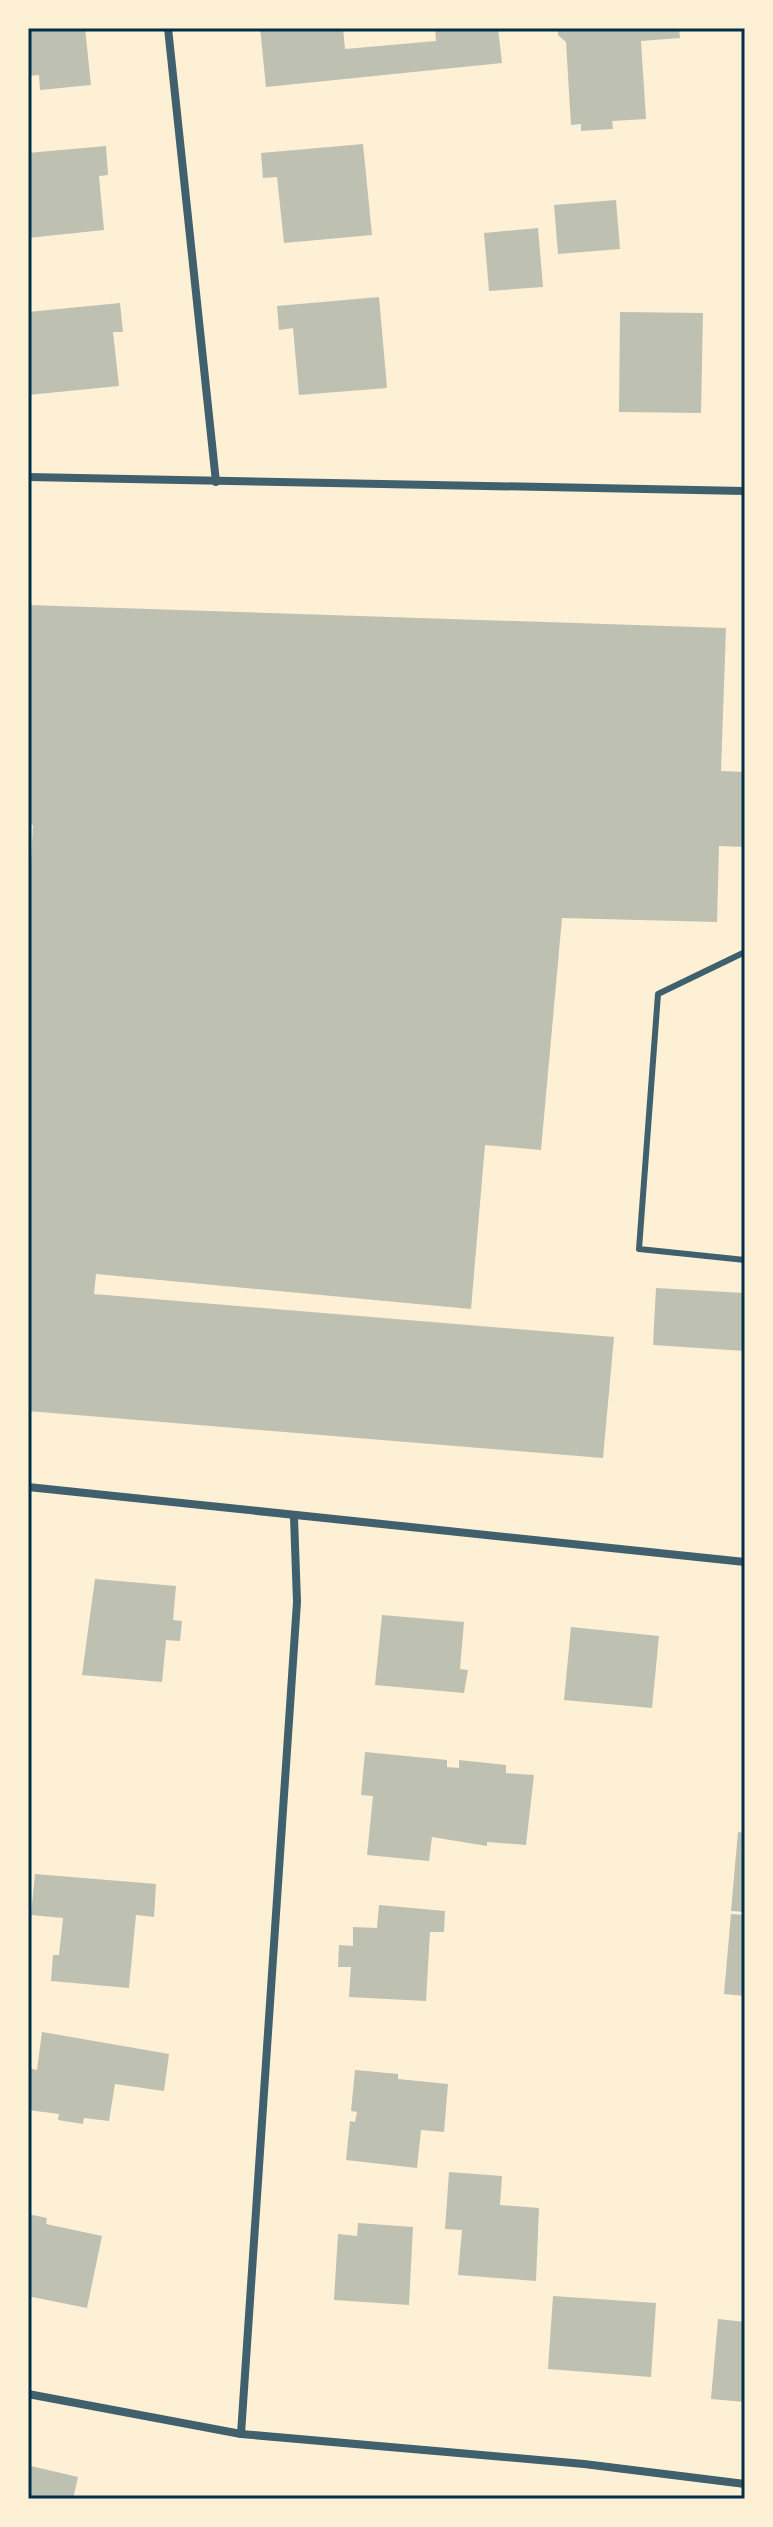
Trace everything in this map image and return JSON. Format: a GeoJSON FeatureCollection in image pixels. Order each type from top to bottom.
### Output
{"type":"FeatureCollection","features":[{"type":"Feature","properties":{"kind":"street"},"geometry":{"type":"LineString","coordinates":[[168,28],[216,482]]}},
{"type":"Feature","properties":{"kind":"street"},"geometry":{"type":"LineString","coordinates":[[28,477],[745,491]]}},
{"type":"Feature","properties":{"kind":"street"},"geometry":{"type":"LineString","coordinates":[[28,1487],[745,1562]]}},
{"type":"Feature","properties":{"kind":"street"},"geometry":{"type":"LineString","coordinates":[[241,2434],[297,1602],[294,1517]]}},
{"type":"Feature","properties":{"kind":"street"},"geometry":{"type":"LineString","coordinates":[[28,2394],[241,2434],[584,2464],[745,2484]]}},
{"type":"Feature","properties":{"kind":"lane"},"geometry":{"type":"LineString","coordinates":[[745,952],[658,994],[639,1249],[745,1260]]}},
{"type":"Feature","properties":{"kind":"building"},"geometry":{"type":"Polygon","coordinates":[[[28,28],[85,28],[91,85],[40,90],[39,75],[28,76],[28,28]]]}},
{"type":"Feature","properties":{"kind":"building"},"geometry":{"type":"Polygon","coordinates":[[[260,28],[343,28],[345,49],[436,41],[435,28],[498,28],[502,63],[266,87],[260,28]]]}},
{"type":"Feature","properties":{"kind":"building"},"geometry":{"type":"Polygon","coordinates":[[[558,28],[679,28],[680,38],[641,41],[646,119],[612,121],[613,129],[581,131],[581,124],[571,125],[566,42],[558,35],[558,28]]]}},
{"type":"Feature","properties":{"kind":"building"},"geometry":{"type":"Polygon","coordinates":[[[363,144],[372,235],[284,243],[277,177],[263,178],[261,153],[363,144]]]}},
{"type":"Feature","properties":{"kind":"building"},"geometry":{"type":"Polygon","coordinates":[[[106,146],[108,175],[99,176],[104,230],[28,238],[28,153],[106,146]]]}},
{"type":"Feature","properties":{"kind":"building"},"geometry":{"type":"Polygon","coordinates":[[[616,200],[620,249],[558,254],[554,205],[616,200]]]}},
{"type":"Feature","properties":{"kind":"building"},"geometry":{"type":"Polygon","coordinates":[[[538,228],[543,287],[489,291],[484,233],[538,228]]]}},
{"type":"Feature","properties":{"kind":"building"},"geometry":{"type":"Polygon","coordinates":[[[379,297],[387,388],[299,395],[293,328],[279,330],[277,306],[379,297]]]}},
{"type":"Feature","properties":{"kind":"building"},"geometry":{"type":"Polygon","coordinates":[[[120,303],[123,332],[113,332],[119,386],[28,395],[28,312],[120,303]]]}},
{"type":"Feature","properties":{"kind":"building"},"geometry":{"type":"Polygon","coordinates":[[[620,312],[703,313],[701,413],[619,412],[620,312]]]}},
{"type":"Feature","properties":{"kind":"building"},"geometry":{"type":"Polygon","coordinates":[[[28,605],[726,628],[721,771],[745,772],[745,847],[719,846],[717,922],[562,918],[541,1150],[485,1145],[471,1309],[96,1274],[94,1294],[614,1337],[603,1458],[28,1411],[28,916],[33,825],[28,825],[28,605]]]}},
{"type":"Feature","properties":{"kind":"building"},"geometry":{"type":"Polygon","coordinates":[[[656,1288],[745,1293],[745,1351],[653,1345],[656,1288]]]}},
{"type":"Feature","properties":{"kind":"building"},"geometry":{"type":"Polygon","coordinates":[[[95,1579],[176,1586],[173,1620],[182,1621],[180,1641],[166,1640],[162,1682],[82,1675],[95,1579]]]}},
{"type":"Feature","properties":{"kind":"building"},"geometry":{"type":"Polygon","coordinates":[[[382,1615],[464,1622],[460,1669],[468,1670],[464,1693],[375,1685],[382,1615]]]}},
{"type":"Feature","properties":{"kind":"building"},"geometry":{"type":"Polygon","coordinates":[[[571,1627],[659,1636],[652,1708],[564,1700],[571,1627]]]}},
{"type":"Feature","properties":{"kind":"building"},"geometry":{"type":"Polygon","coordinates":[[[365,1752],[447,1760],[447,1767],[459,1768],[459,1760],[506,1765],[506,1773],[534,1775],[526,1845],[487,1842],[487,1846],[432,1837],[429,1861],[367,1855],[373,1796],[361,1795],[365,1752]]]}},
{"type":"Feature","properties":{"kind":"building"},"geometry":{"type":"Polygon","coordinates":[[[738,1832],[745,1833],[745,1912],[731,1911],[738,1832]]]}},
{"type":"Feature","properties":{"kind":"building"},"geometry":{"type":"Polygon","coordinates":[[[35,1874],[156,1884],[154,1917],[136,1915],[129,1988],[51,1981],[53,1955],[59,1955],[63,1918],[31,1915],[35,1874]]]}},
{"type":"Feature","properties":{"kind":"building"},"geometry":{"type":"Polygon","coordinates":[[[379,1905],[445,1911],[444,1932],[430,1932],[426,2001],[349,1997],[351,1967],[338,1967],[339,1945],[353,1946],[353,1927],[377,1928],[379,1905]]]}},
{"type":"Feature","properties":{"kind":"building"},"geometry":{"type":"Polygon","coordinates":[[[731,1914],[745,1915],[745,1996],[724,1994],[731,1914]]]}},
{"type":"Feature","properties":{"kind":"building"},"geometry":{"type":"Polygon","coordinates":[[[42,2032],[169,2054],[164,2091],[115,2084],[109,2121],[84,2118],[83,2124],[58,2120],[59,2114],[28,2110],[28,2068],[37,2070],[42,2032]]]}},
{"type":"Feature","properties":{"kind":"building"},"geometry":{"type":"Polygon","coordinates":[[[355,2070],[398,2074],[398,2079],[448,2084],[444,2132],[421,2130],[417,2168],[346,2160],[350,2121],[355,2122],[357,2112],[351,2111],[355,2070]]]}},
{"type":"Feature","properties":{"kind":"building"},"geometry":{"type":"Polygon","coordinates":[[[449,2172],[502,2176],[500,2205],[539,2208],[536,2281],[458,2275],[462,2230],[445,2229],[449,2172]]]}},
{"type":"Feature","properties":{"kind":"building"},"geometry":{"type":"Polygon","coordinates":[[[28,2214],[47,2218],[46,2224],[102,2236],[87,2308],[32,2297],[28,2301],[28,2214]]]}},
{"type":"Feature","properties":{"kind":"building"},"geometry":{"type":"Polygon","coordinates":[[[358,2223],[413,2227],[409,2305],[334,2300],[338,2234],[357,2236],[358,2223]]]}},
{"type":"Feature","properties":{"kind":"building"},"geometry":{"type":"Polygon","coordinates":[[[553,2296],[656,2303],[651,2377],[548,2369],[553,2296]]]}},
{"type":"Feature","properties":{"kind":"building"},"geometry":{"type":"Polygon","coordinates":[[[718,2319],[745,2322],[745,2402],[711,2399],[718,2319]]]}},
{"type":"Feature","properties":{"kind":"building"},"geometry":{"type":"Polygon","coordinates":[[[31,2466],[78,2477],[73,2499],[28,2499],[31,2466]]]}}]}
